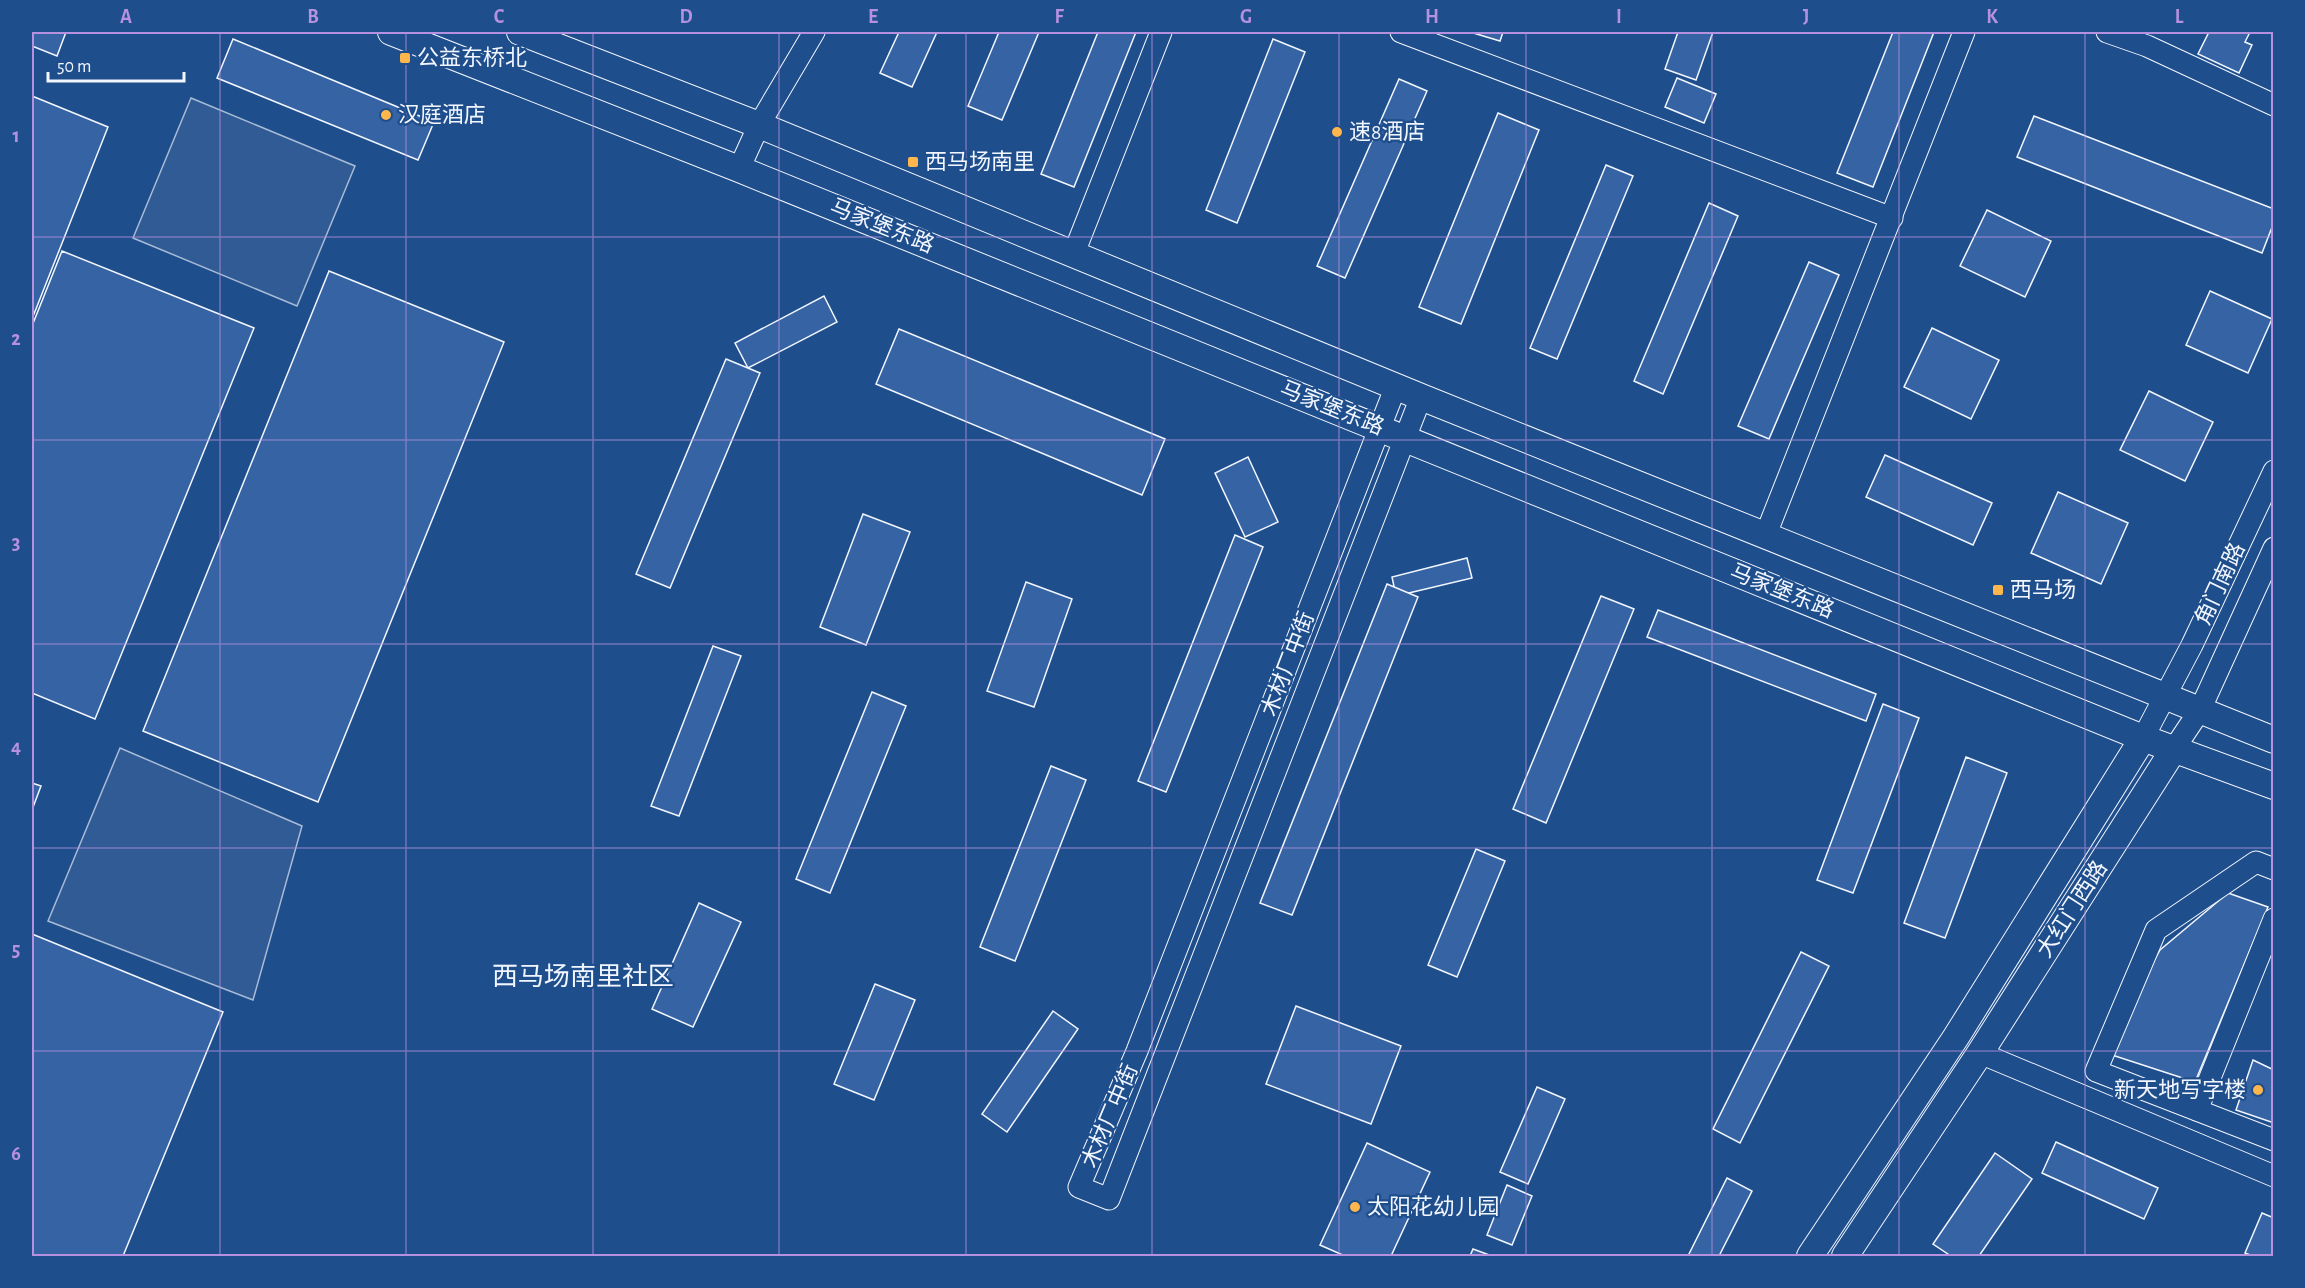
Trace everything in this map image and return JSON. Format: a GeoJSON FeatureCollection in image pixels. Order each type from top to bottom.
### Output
{"type":"FeatureCollection","features":[{"type":"Feature","properties":{"kind":"main road","name":"马家堡东路"},"geometry":{"type":"LineString","coordinates":[[391,32],[739,169],[1380,427],[2144,738],[2274,786]]}},
{"type":"Feature","properties":{"kind":"main road","name":"马家堡东路"},"geometry":{"type":"LineString","coordinates":[[520,32],[759,125],[1396,387],[2274,740]]}},
{"type":"Feature","properties":{"kind":"main road","name":"大红门西路"},"geometry":{"type":"LineString","coordinates":[[1810,1257],[1956,1037],[2144,738]]}},
{"type":"Feature","properties":{"kind":"main road","name":"大红门西路"},"geometry":{"type":"LineString","coordinates":[[1845,1257],[1980,1053],[2174,749]]}},
{"type":"Feature","properties":{"kind":"street"},"geometry":{"type":"LineString","coordinates":[[739,169],[759,125],[814,32]]}},
{"type":"Feature","properties":{"kind":"street"},"geometry":{"type":"LineString","coordinates":[[1074,253],[1161,32]]}},
{"type":"Feature","properties":{"kind":"street"},"geometry":{"type":"LineString","coordinates":[[1401,32],[1892,218]]}},
{"type":"Feature","properties":{"kind":"street"},"geometry":{"type":"LineString","coordinates":[[1766,534],[1964,32]]}},
{"type":"Feature","properties":{"kind":"street"},"geometry":{"type":"LineString","coordinates":[[2108,32],[2150,39],[2274,105]]}},
{"type":"Feature","properties":{"kind":"street","name":"木材厂中街"},"geometry":{"type":"LineString","coordinates":[[1396,387],[1137,1052],[1079,1187],[1109,1199],[1406,438]]}},
{"type":"Feature","properties":{"kind":"street"},"geometry":{"type":"LineString","coordinates":[[1406,438],[1421,397]]}},
{"type":"Feature","properties":{"kind":"street","name":"角门南路"},"geometry":{"type":"LineString","coordinates":[[2164,696],[2192,645],[2274,471]]}},
{"type":"Feature","properties":{"kind":"street","name":"大红门西路"},"geometry":{"type":"LineString","coordinates":[[2174,749],[2200,710],[2274,548]]}},
{"type":"Feature","properties":{"kind":"street","name":"大红门西路"},"geometry":{"type":"LineString","coordinates":[[2144,738],[2164,696]]}},
{"type":"Feature","properties":{"kind":"street"},"geometry":{"type":"LineString","coordinates":[[2274,869],[2256,862],[2156,930],[2096,1071],[2274,1140]]}},
{"type":"Feature","properties":{"kind":"street"},"geometry":{"type":"LineString","coordinates":[[2197,1110],[2274,919]]}},
{"type":"Feature","properties":{"kind":"street"},"geometry":{"type":"LineString","coordinates":[[1980,1053],[2274,1176]]}},
{"type":"Feature","properties":{"kind":"shaded area"},"geometry":{"type":"Polygon","coordinates":[[[191,98],[355,166],[297,306],[133,238],[191,98]]]}},
{"type":"Feature","properties":{"kind":"shaded area"},"geometry":{"type":"Polygon","coordinates":[[[120,748],[302,826],[253,1000],[48,921],[120,748]]]}},
{"type":"Feature","properties":{"kind":"building"},"geometry":{"type":"Polygon","coordinates":[[[32,32],[66,32],[57,56],[32,46],[32,32]]]}},
{"type":"Feature","properties":{"kind":"building"},"geometry":{"type":"Polygon","coordinates":[[[899,32],[937,32],[912,87],[880,73],[899,32]]]}},
{"type":"Feature","properties":{"kind":"building"},"geometry":{"type":"Polygon","coordinates":[[[999,32],[1039,32],[1002,120],[968,106],[999,32]]]}},
{"type":"Feature","properties":{"kind":"building"},"geometry":{"type":"Polygon","coordinates":[[[1098,32],[1136,32],[1074,187],[1041,174],[1098,32]]]}},
{"type":"Feature","properties":{"kind":"building"},"geometry":{"type":"Polygon","coordinates":[[[1470,32],[1503,32],[1500,41],[1470,32]]]}},
{"type":"Feature","properties":{"kind":"building"},"geometry":{"type":"Polygon","coordinates":[[[1678,32],[1713,32],[1696,80],[1665,69],[1678,32]]]}},
{"type":"Feature","properties":{"kind":"building"},"geometry":{"type":"Polygon","coordinates":[[[1893,32],[1934,32],[1873,187],[1837,173],[1893,32]]]}},
{"type":"Feature","properties":{"kind":"building"},"geometry":{"type":"Polygon","coordinates":[[[2209,32],[2250,32],[2245,42],[2252,45],[2239,73],[2198,54],[2209,32]]]}},
{"type":"Feature","properties":{"kind":"building"},"geometry":{"type":"Polygon","coordinates":[[[233,39],[434,122],[418,160],[217,78],[233,39]]]}},
{"type":"Feature","properties":{"kind":"building"},"geometry":{"type":"Polygon","coordinates":[[[1273,39],[1305,52],[1237,223],[1206,210],[1273,39]]]}},
{"type":"Feature","properties":{"kind":"building"},"geometry":{"type":"Polygon","coordinates":[[[1677,78],[1716,94],[1704,123],[1665,107],[1677,78]]]}},
{"type":"Feature","properties":{"kind":"building"},"geometry":{"type":"Polygon","coordinates":[[[1399,79],[1427,91],[1345,278],[1317,266],[1399,79]]]}},
{"type":"Feature","properties":{"kind":"building"},"geometry":{"type":"Polygon","coordinates":[[[32,96],[108,127],[32,319],[32,96]]]}},
{"type":"Feature","properties":{"kind":"building"},"geometry":{"type":"Polygon","coordinates":[[[1498,113],[1539,130],[1461,324],[1419,307],[1498,113]]]}},
{"type":"Feature","properties":{"kind":"building"},"geometry":{"type":"Polygon","coordinates":[[[2034,116],[2274,209],[2274,222],[2262,253],[2017,157],[2034,116]]]}},
{"type":"Feature","properties":{"kind":"building"},"geometry":{"type":"Polygon","coordinates":[[[1606,165],[1633,176],[1557,359],[1530,348],[1606,165]]]}},
{"type":"Feature","properties":{"kind":"building"},"geometry":{"type":"Polygon","coordinates":[[[1709,203],[1738,216],[1663,394],[1634,381],[1709,203]]]}},
{"type":"Feature","properties":{"kind":"building"},"geometry":{"type":"Polygon","coordinates":[[[1987,210],[2051,241],[2025,297],[1960,266],[1987,210]]]}},
{"type":"Feature","properties":{"kind":"building"},"geometry":{"type":"Polygon","coordinates":[[[62,251],[254,328],[95,719],[32,693],[32,326],[62,251]]]}},
{"type":"Feature","properties":{"kind":"building"},"geometry":{"type":"Polygon","coordinates":[[[1809,262],[1839,275],[1769,439],[1738,426],[1809,262]]]}},
{"type":"Feature","properties":{"kind":"building"},"geometry":{"type":"Polygon","coordinates":[[[329,271],[504,342],[318,802],[143,731],[329,271]]]}},
{"type":"Feature","properties":{"kind":"building"},"geometry":{"type":"Polygon","coordinates":[[[2210,291],[2272,319],[2248,373],[2186,345],[2210,291]]]}},
{"type":"Feature","properties":{"kind":"building"},"geometry":{"type":"Polygon","coordinates":[[[824,296],[837,322],[748,368],[735,343],[824,296]]]}},
{"type":"Feature","properties":{"kind":"building"},"geometry":{"type":"Polygon","coordinates":[[[1932,328],[1999,360],[1971,419],[1904,387],[1932,328]]]}},
{"type":"Feature","properties":{"kind":"building"},"geometry":{"type":"Polygon","coordinates":[[[899,329],[1165,439],[1142,495],[876,384],[899,329]]]}},
{"type":"Feature","properties":{"kind":"building"},"geometry":{"type":"Polygon","coordinates":[[[726,359],[760,373],[670,588],[636,574],[726,359]]]}},
{"type":"Feature","properties":{"kind":"building"},"geometry":{"type":"Polygon","coordinates":[[[2149,391],[2213,422],[2185,481],[2120,450],[2149,391]]]}},
{"type":"Feature","properties":{"kind":"building"},"geometry":{"type":"Polygon","coordinates":[[[1885,455],[1992,503],[1973,545],[1866,497],[1885,455]]]}},
{"type":"Feature","properties":{"kind":"building"},"geometry":{"type":"Polygon","coordinates":[[[1248,457],[1278,522],[1245,537],[1215,473],[1248,457]]]}},
{"type":"Feature","properties":{"kind":"building"},"geometry":{"type":"Polygon","coordinates":[[[2058,492],[2128,523],[2101,584],[2031,553],[2058,492]]]}},
{"type":"Feature","properties":{"kind":"building"},"geometry":{"type":"Polygon","coordinates":[[[863,514],[910,532],[866,645],[820,627],[863,514]]]}},
{"type":"Feature","properties":{"kind":"building"},"geometry":{"type":"Polygon","coordinates":[[[1235,535],[1263,547],[1166,792],[1138,781],[1235,535]]]}},
{"type":"Feature","properties":{"kind":"building"},"geometry":{"type":"Polygon","coordinates":[[[1467,558],[1472,578],[1396,596],[1392,577],[1467,558]]]}},
{"type":"Feature","properties":{"kind":"building"},"geometry":{"type":"Polygon","coordinates":[[[1026,582],[1072,599],[1034,707],[987,691],[1026,582]]]}},
{"type":"Feature","properties":{"kind":"building"},"geometry":{"type":"Polygon","coordinates":[[[1387,584],[1418,597],[1292,915],[1260,903],[1387,584]]]}},
{"type":"Feature","properties":{"kind":"building"},"geometry":{"type":"Polygon","coordinates":[[[1601,596],[1634,609],[1546,823],[1513,809],[1601,596]]]}},
{"type":"Feature","properties":{"kind":"building"},"geometry":{"type":"Polygon","coordinates":[[[1658,610],[1876,694],[1866,721],[1647,637],[1658,610]]]}},
{"type":"Feature","properties":{"kind":"building"},"geometry":{"type":"Polygon","coordinates":[[[713,646],[741,656],[679,816],[651,806],[713,646]]]}},
{"type":"Feature","properties":{"kind":"building"},"geometry":{"type":"Polygon","coordinates":[[[872,692],[906,706],[830,893],[796,879],[872,692]]]}},
{"type":"Feature","properties":{"kind":"building"},"geometry":{"type":"Polygon","coordinates":[[[1883,704],[1919,718],[1853,893],[1817,880],[1883,704]]]}},
{"type":"Feature","properties":{"kind":"building"},"geometry":{"type":"Polygon","coordinates":[[[1966,757],[2007,773],[1945,938],[1904,923],[1966,757]]]}},
{"type":"Feature","properties":{"kind":"building"},"geometry":{"type":"Polygon","coordinates":[[[1051,766],[1086,780],[1015,961],[980,947],[1051,766]]]}},
{"type":"Feature","properties":{"kind":"building"},"geometry":{"type":"Polygon","coordinates":[[[32,783],[41,786],[32,810],[32,783]]]}},
{"type":"Feature","properties":{"kind":"building"},"geometry":{"type":"Polygon","coordinates":[[[1476,849],[1505,861],[1457,977],[1428,965],[1476,849]]]}},
{"type":"Feature","properties":{"kind":"building"},"geometry":{"type":"Polygon","coordinates":[[[2228,893],[2268,907],[2195,1082],[2112,1055],[2132,999],[2160,950],[2228,893]]]}},
{"type":"Feature","properties":{"kind":"building"},"geometry":{"type":"Polygon","coordinates":[[[699,903],[741,922],[693,1027],[652,1009],[699,903]]]}},
{"type":"Feature","properties":{"kind":"building"},"geometry":{"type":"Polygon","coordinates":[[[32,934],[223,1012],[123,1256],[32,1256],[32,934]]]}},
{"type":"Feature","properties":{"kind":"building"},"geometry":{"type":"Polygon","coordinates":[[[1801,952],[1829,966],[1740,1143],[1713,1129],[1801,952]]]}},
{"type":"Feature","properties":{"kind":"building"},"geometry":{"type":"Polygon","coordinates":[[[875,984],[915,1000],[874,1100],[834,1084],[875,984]]]}},
{"type":"Feature","properties":{"kind":"building"},"geometry":{"type":"Polygon","coordinates":[[[1296,1006],[1401,1046],[1371,1124],[1266,1084],[1296,1006]]]}},
{"type":"Feature","properties":{"kind":"building"},"geometry":{"type":"Polygon","coordinates":[[[1053,1011],[1078,1029],[1007,1132],[982,1114],[1053,1011]]]}},
{"type":"Feature","properties":{"kind":"building","name":"新天地写字楼"},"geometry":{"type":"Polygon","coordinates":[[[2253,1060],[2274,1070],[2274,1123],[2236,1110],[2253,1060]]]}},
{"type":"Feature","properties":{"kind":"building"},"geometry":{"type":"Polygon","coordinates":[[[1537,1087],[1565,1099],[1528,1184],[1500,1172],[1537,1087]]]}},
{"type":"Feature","properties":{"kind":"building"},"geometry":{"type":"Polygon","coordinates":[[[2056,1142],[2158,1188],[2144,1219],[2042,1173],[2056,1142]]]}},
{"type":"Feature","properties":{"kind":"building"},"geometry":{"type":"Polygon","coordinates":[[[1367,1143],[1430,1172],[1391,1256],[1345,1256],[1320,1245],[1367,1143]]]}},
{"type":"Feature","properties":{"kind":"building"},"geometry":{"type":"Polygon","coordinates":[[[1995,1153],[2032,1179],[1979,1256],[1951,1256],[1933,1244],[1995,1153]]]}},
{"type":"Feature","properties":{"kind":"building"},"geometry":{"type":"Polygon","coordinates":[[[1727,1178],[1752,1191],[1719,1256],[1688,1256],[1727,1178]]]}},
{"type":"Feature","properties":{"kind":"building"},"geometry":{"type":"Polygon","coordinates":[[[1507,1185],[1532,1196],[1512,1245],[1487,1235],[1507,1185]]]}},
{"type":"Feature","properties":{"kind":"building"},"geometry":{"type":"Polygon","coordinates":[[[2262,1213],[2274,1218],[2274,1256],[2253,1256],[2245,1253],[2262,1213]]]}},
{"type":"Feature","properties":{"kind":"building"},"geometry":{"type":"Polygon","coordinates":[[[1473,1249],[1492,1256],[1470,1256],[1473,1249]]]}},
{"type":"Feature","properties":{"kind":"place","name":"公益东桥北"},"geometry":{"type":"Point","coordinates":[405,58]}},
{"type":"Feature","properties":{"kind":"place","name":"汉庭酒店"},"geometry":{"type":"Point","coordinates":[386,115]}},
{"type":"Feature","properties":{"kind":"place","name":"速8酒店"},"geometry":{"type":"Point","coordinates":[1337,132]}},
{"type":"Feature","properties":{"kind":"place","name":"西马场南里"},"geometry":{"type":"Point","coordinates":[913,162]}},
{"type":"Feature","properties":{"kind":"place","name":"西马场"},"geometry":{"type":"Point","coordinates":[1998,590]}},
{"type":"Feature","properties":{"kind":"place","name":"新天地写字楼"},"geometry":{"type":"Point","coordinates":[2258,1090]}},
{"type":"Feature","properties":{"kind":"place","name":"太阳花幼儿园"},"geometry":{"type":"Point","coordinates":[1355,1207]}},
{"type":"Feature","properties":{"kind":"district","name":"西马场南里社区"},"geometry":{"type":"Point","coordinates":[583,977]}}]}
